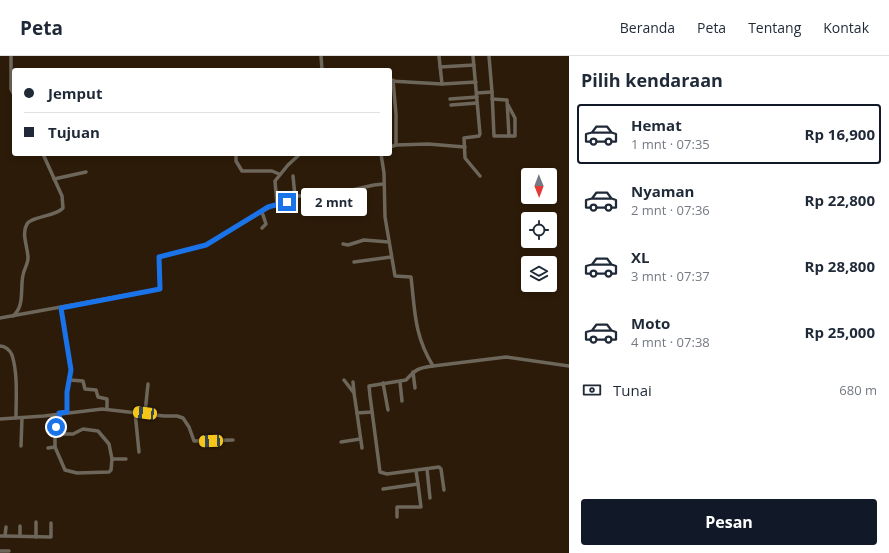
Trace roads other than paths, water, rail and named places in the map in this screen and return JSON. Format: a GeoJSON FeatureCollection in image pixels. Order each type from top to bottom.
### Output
{"type":"FeatureCollection","features":[{"type":"Feature","properties":{"kind":"street"},"geometry":{"type":"LineString","coordinates":[[11,56],[12,91]]}},
{"type":"Feature","properties":{"kind":"street"},"geometry":{"type":"LineString","coordinates":[[321,56],[322,68]]}},
{"type":"Feature","properties":{"kind":"street"},"geometry":{"type":"LineString","coordinates":[[439,56],[442,84]]}},
{"type":"Feature","properties":{"kind":"street"},"geometry":{"type":"LineString","coordinates":[[473,56],[480,134],[479,136],[464,138],[465,158],[480,176]]}},
{"type":"Feature","properties":{"kind":"street"},"geometry":{"type":"LineString","coordinates":[[489,56],[493,136],[515,136],[515,118],[505,99],[492,99]]}},
{"type":"Feature","properties":{"kind":"street"},"geometry":{"type":"LineString","coordinates":[[440,67],[474,65]]}},
{"type":"Feature","properties":{"kind":"street"},"geometry":{"type":"LineString","coordinates":[[396,145],[396,114],[392,81],[442,84],[476,82]]}},
{"type":"Feature","properties":{"kind":"street"},"geometry":{"type":"LineString","coordinates":[[450,99],[492,92]]}},
{"type":"Feature","properties":{"kind":"street"},"geometry":{"type":"LineString","coordinates":[[451,105],[477,103]]}},
{"type":"Feature","properties":{"kind":"street"},"geometry":{"type":"LineString","coordinates":[[508,104],[509,136]]}},
{"type":"Feature","properties":{"kind":"street"},"geometry":{"type":"LineString","coordinates":[[508,118],[515,118]]}},
{"type":"Feature","properties":{"kind":"street"},"geometry":{"type":"LineString","coordinates":[[392,146],[428,144],[465,147]]}},
{"type":"Feature","properties":{"kind":"street"},"geometry":{"type":"LineString","coordinates":[[12,317],[21,305],[23,275],[27,262],[26,226],[29,222],[56,214],[63,208],[62,196],[44,156]]}},
{"type":"Feature","properties":{"kind":"street"},"geometry":{"type":"LineString","coordinates":[[236,156],[236,161],[242,171],[272,171],[279,174]]}},
{"type":"Feature","properties":{"kind":"street"},"geometry":{"type":"LineString","coordinates":[[277,204],[275,180],[279,174],[298,156]]}},
{"type":"Feature","properties":{"kind":"street"},"geometry":{"type":"LineString","coordinates":[[381,156],[385,217],[395,276],[402,275],[411,278],[415,323],[424,350],[433,366]]}},
{"type":"Feature","properties":{"kind":"street"},"geometry":{"type":"LineString","coordinates":[[54,179],[86,172]]}},
{"type":"Feature","properties":{"kind":"street"},"geometry":{"type":"LineString","coordinates":[[293,176],[295,196]]}},
{"type":"Feature","properties":{"kind":"street"},"geometry":{"type":"LineString","coordinates":[[0,318],[160,289],[159,257],[206,245],[273,205],[292,199],[295,196],[330,195],[374,184],[384,184]]}},
{"type":"Feature","properties":{"kind":"street"},"geometry":{"type":"LineString","coordinates":[[262,212],[266,224],[262,228]]}},
{"type":"Feature","properties":{"kind":"street"},"geometry":{"type":"LineString","coordinates":[[343,244],[348,245],[364,240],[389,242]]}},
{"type":"Feature","properties":{"kind":"street"},"geometry":{"type":"LineString","coordinates":[[354,262],[391,257]]}},
{"type":"Feature","properties":{"kind":"street"},"geometry":{"type":"LineString","coordinates":[[61,308],[71,370],[67,392],[67,412]]}},
{"type":"Feature","properties":{"kind":"street"},"geometry":{"type":"LineString","coordinates":[[0,346],[8,349],[12,354],[16,418]]}},
{"type":"Feature","properties":{"kind":"street"},"geometry":{"type":"LineString","coordinates":[[444,490],[441,469],[437,467],[387,474],[380,472],[369,386],[406,380],[413,372],[420,368],[506,356],[569,366]]}},
{"type":"Feature","properties":{"kind":"street"},"geometry":{"type":"LineString","coordinates":[[413,372],[414,388]]}},
{"type":"Feature","properties":{"kind":"street"},"geometry":{"type":"LineString","coordinates":[[70,380],[83,381],[85,389],[96,390],[98,397],[107,400],[107,409]]}},
{"type":"Feature","properties":{"kind":"street"},"geometry":{"type":"LineString","coordinates":[[344,380],[354,393]]}},
{"type":"Feature","properties":{"kind":"street"},"geometry":{"type":"LineString","coordinates":[[353,382],[362,448]]}},
{"type":"Feature","properties":{"kind":"street"},"geometry":{"type":"LineString","coordinates":[[400,382],[402,401]]}},
{"type":"Feature","properties":{"kind":"street"},"geometry":{"type":"LineString","coordinates":[[383,383],[388,410]]}},
{"type":"Feature","properties":{"kind":"street"},"geometry":{"type":"LineString","coordinates":[[145,413],[148,384]]}},
{"type":"Feature","properties":{"kind":"street"},"geometry":{"type":"LineString","coordinates":[[0,419],[22,418],[91,409],[107,409],[183,418],[189,427],[194,441],[233,440]]}},
{"type":"Feature","properties":{"kind":"street"},"geometry":{"type":"LineString","coordinates":[[136,412],[139,452]]}},
{"type":"Feature","properties":{"kind":"street"},"geometry":{"type":"LineString","coordinates":[[357,413],[372,412]]}},
{"type":"Feature","properties":{"kind":"street"},"geometry":{"type":"LineString","coordinates":[[55,434],[76,434],[83,429],[98,431],[109,444],[112,470],[109,472],[71,472],[64,470],[55,447],[55,434],[60,421],[59,413]]}},
{"type":"Feature","properties":{"kind":"street"},"geometry":{"type":"LineString","coordinates":[[21,446],[22,418]]}},
{"type":"Feature","properties":{"kind":"street"},"geometry":{"type":"LineString","coordinates":[[341,442],[360,439]]}},
{"type":"Feature","properties":{"kind":"street"},"geometry":{"type":"LineString","coordinates":[[48,448],[55,447]]}},
{"type":"Feature","properties":{"kind":"street"},"geometry":{"type":"LineString","coordinates":[[112,460],[126,459]]}},
{"type":"Feature","properties":{"kind":"street"},"geometry":{"type":"LineString","coordinates":[[427,469],[430,498]]}},
{"type":"Feature","properties":{"kind":"street"},"geometry":{"type":"LineString","coordinates":[[396,517],[397,507],[421,507],[416,471]]}},
{"type":"Feature","properties":{"kind":"street"},"geometry":{"type":"LineString","coordinates":[[383,489],[418,484]]}},
{"type":"Feature","properties":{"kind":"street"},"geometry":{"type":"LineString","coordinates":[[36,522],[36,537]]}},
{"type":"Feature","properties":{"kind":"street"},"geometry":{"type":"LineString","coordinates":[[0,536],[51,537],[51,523]]}},
{"type":"Feature","properties":{"kind":"street"},"geometry":{"type":"LineString","coordinates":[[20,526],[20,536]]}},
{"type":"Feature","properties":{"kind":"street"},"geometry":{"type":"LineString","coordinates":[[6,527],[6,536]]}},
{"type":"Feature","properties":{"kind":"street"},"geometry":{"type":"LineString","coordinates":[[0,551],[10,551]]}}]}
